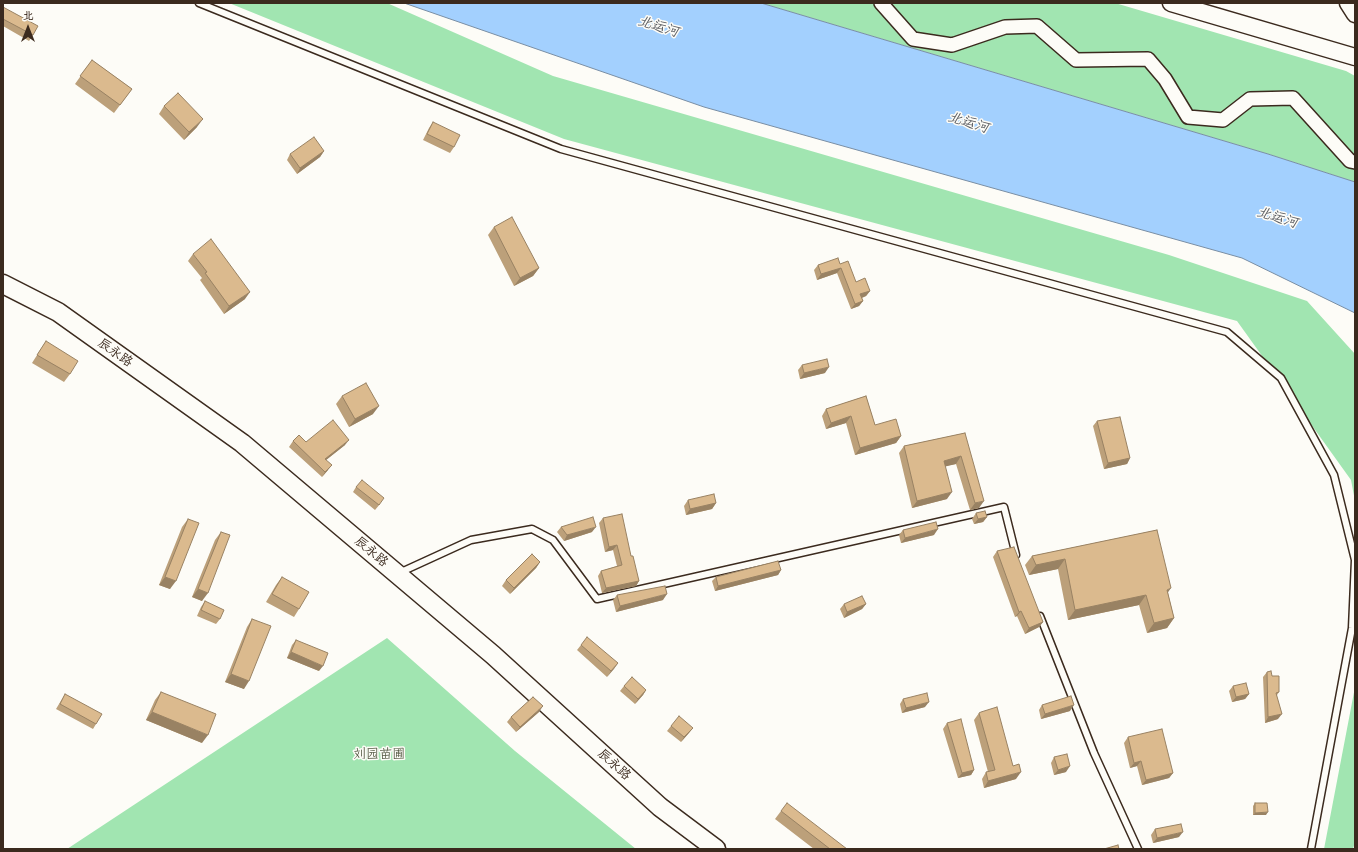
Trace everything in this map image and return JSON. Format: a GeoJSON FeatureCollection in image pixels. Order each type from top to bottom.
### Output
{"type":"FeatureCollection","features":[{"type":"Feature","properties":{"kind":"main road","name":"辰永路"},"geometry":{"type":"LineString","coordinates":[[3,284],[58,312],[242,443],[493,654],[660,807],[716,849]]}},
{"type":"Feature","properties":{"kind":"street"},"geometry":{"type":"LineString","coordinates":[[881,3],[913,39],[952,45],[1005,27],[1037,26],[1076,60],[1148,59],[1165,79],[1188,117],[1223,120],[1250,99],[1293,98],[1350,161],[1355,162]]}},
{"type":"Feature","properties":{"kind":"street"},"geometry":{"type":"LineString","coordinates":[[1171,3],[1355,57]]}},
{"type":"Feature","properties":{"kind":"street"},"geometry":{"type":"LineString","coordinates":[[1348,3],[1355,14]]}},
{"type":"Feature","properties":{"kind":"lane"},"geometry":{"type":"LineString","coordinates":[[199,3],[561,149],[1227,332],[1281,378],[1334,475],[1355,560],[1352,628],[1311,849]]}},
{"type":"Feature","properties":{"kind":"lane"},"geometry":{"type":"LineString","coordinates":[[397,574],[471,540],[532,529],[553,540],[597,599],[1004,507],[1018,560]]}},
{"type":"Feature","properties":{"kind":"lane"},"geometry":{"type":"LineString","coordinates":[[1038,612],[1094,753],[1138,849]]}},
{"type":"Feature","properties":{"kind":"green space"},"geometry":{"type":"Polygon","coordinates":[[[229,3],[387,3],[553,76],[1169,255],[1307,301],[1355,354],[1355,501],[1351,480],[1237,321],[564,139],[229,3]]]}},
{"type":"Feature","properties":{"kind":"green space"},"geometry":{"type":"Polygon","coordinates":[[[761,3],[1115,3],[1346,71],[1355,76],[1355,182],[1268,154],[761,3]]]}},
{"type":"Feature","properties":{"kind":"green space","name":"刘园苗圃"},"geometry":{"type":"Polygon","coordinates":[[[387,638],[515,751],[636,849],[67,849],[387,638]]]}},
{"type":"Feature","properties":{"kind":"green space"},"geometry":{"type":"Polygon","coordinates":[[[1355,687],[1355,842],[1353,849],[1324,849],[1355,687]]]}},
{"type":"Feature","properties":{"kind":"water","name":"北运河"},"geometry":{"type":"Polygon","coordinates":[[[404,3],[761,3],[1268,154],[1355,182],[1355,313],[1242,258],[704,107],[404,3]]]}},
{"type":"Feature","properties":{"kind":"building"},"geometry":{"type":"Polygon","coordinates":[[[3,7],[38,26],[33,35],[3,19],[3,7]]]}},
{"type":"Feature","properties":{"kind":"building"},"geometry":{"type":"Polygon","coordinates":[[[92,60],[132,89],[120,105],[80,76],[92,60]]]}},
{"type":"Feature","properties":{"kind":"building"},"geometry":{"type":"Polygon","coordinates":[[[178,93],[203,119],[189,132],[164,106],[178,93]]]}},
{"type":"Feature","properties":{"kind":"building"},"geometry":{"type":"Polygon","coordinates":[[[433,122],[460,135],[454,147],[427,134],[433,122]]]}},
{"type":"Feature","properties":{"kind":"building"},"geometry":{"type":"Polygon","coordinates":[[[314,137],[324,151],[300,168],[290,154],[314,137]]]}},
{"type":"Feature","properties":{"kind":"building"},"geometry":{"type":"Polygon","coordinates":[[[512,217],[539,268],[520,278],[494,227],[512,217]]]}},
{"type":"Feature","properties":{"kind":"building"},"geometry":{"type":"Polygon","coordinates":[[[211,239],[250,292],[229,306],[205,273],[207,272],[193,254],[211,239]]]}},
{"type":"Feature","properties":{"kind":"building"},"geometry":{"type":"Polygon","coordinates":[[[838,258],[840,264],[848,261],[856,282],[865,278],[870,291],[860,294],[863,301],[855,304],[841,268],[821,274],[818,265],[838,258]]]}},
{"type":"Feature","properties":{"kind":"building"},"geometry":{"type":"Polygon","coordinates":[[[46,341],[78,361],[70,374],[37,355],[46,341]]]}},
{"type":"Feature","properties":{"kind":"building"},"geometry":{"type":"Polygon","coordinates":[[[827,359],[829,367],[804,373],[802,365],[827,359]]]}},
{"type":"Feature","properties":{"kind":"building"},"geometry":{"type":"Polygon","coordinates":[[[366,383],[379,406],[355,419],[342,396],[366,383]]]}},
{"type":"Feature","properties":{"kind":"building"},"geometry":{"type":"Polygon","coordinates":[[[866,396],[875,425],[896,419],[901,436],[860,448],[851,416],[831,423],[826,409],[866,396]]]}},
{"type":"Feature","properties":{"kind":"building"},"geometry":{"type":"Polygon","coordinates":[[[1120,417],[1130,458],[1108,463],[1097,421],[1120,417]]]}},
{"type":"Feature","properties":{"kind":"building"},"geometry":{"type":"Polygon","coordinates":[[[333,420],[349,440],[325,459],[332,465],[325,472],[293,441],[299,435],[306,442],[333,420]]]}},
{"type":"Feature","properties":{"kind":"building"},"geometry":{"type":"Polygon","coordinates":[[[965,433],[984,501],[975,503],[961,456],[944,461],[952,492],[917,501],[904,446],[965,433]]]}},
{"type":"Feature","properties":{"kind":"building"},"geometry":{"type":"Polygon","coordinates":[[[362,480],[384,498],[379,505],[356,487],[362,480]]]}},
{"type":"Feature","properties":{"kind":"building"},"geometry":{"type":"Polygon","coordinates":[[[714,494],[716,503],[690,509],[688,500],[714,494]]]}},
{"type":"Feature","properties":{"kind":"building"},"geometry":{"type":"Polygon","coordinates":[[[985,511],[987,517],[978,519],[976,513],[985,511]]]}},
{"type":"Feature","properties":{"kind":"building"},"geometry":{"type":"Polygon","coordinates":[[[622,514],[631,556],[633,556],[639,581],[606,588],[601,571],[622,565],[617,545],[609,547],[603,518],[622,514]]]}},
{"type":"Feature","properties":{"kind":"building"},"geometry":{"type":"Polygon","coordinates":[[[593,517],[596,527],[567,535],[561,527],[593,517]]]}},
{"type":"Feature","properties":{"kind":"building"},"geometry":{"type":"Polygon","coordinates":[[[188,519],[199,523],[176,581],[165,577],[188,519]]]}},
{"type":"Feature","properties":{"kind":"building"},"geometry":{"type":"Polygon","coordinates":[[[936,522],[938,529],[905,538],[903,530],[936,522]]]}},
{"type":"Feature","properties":{"kind":"building"},"geometry":{"type":"Polygon","coordinates":[[[1157,530],[1171,588],[1167,590],[1174,618],[1154,623],[1146,595],[1075,610],[1065,559],[1036,565],[1032,556],[1157,530]]]}},
{"type":"Feature","properties":{"kind":"building"},"geometry":{"type":"Polygon","coordinates":[[[221,532],[230,535],[208,593],[198,589],[221,532]]]}},
{"type":"Feature","properties":{"kind":"building"},"geometry":{"type":"Polygon","coordinates":[[[1014,547],[1043,622],[1029,628],[1021,611],[1019,612],[997,551],[1014,547]]]}},
{"type":"Feature","properties":{"kind":"building"},"geometry":{"type":"Polygon","coordinates":[[[532,554],[540,562],[514,588],[506,580],[532,554]]]}},
{"type":"Feature","properties":{"kind":"building"},"geometry":{"type":"Polygon","coordinates":[[[778,561],[781,570],[718,586],[716,577],[778,561]]]}},
{"type":"Feature","properties":{"kind":"building"},"geometry":{"type":"Polygon","coordinates":[[[282,577],[309,592],[299,609],[272,594],[282,577]]]}},
{"type":"Feature","properties":{"kind":"building"},"geometry":{"type":"Polygon","coordinates":[[[665,586],[667,594],[620,606],[617,595],[665,586]]]}},
{"type":"Feature","properties":{"kind":"building"},"geometry":{"type":"Polygon","coordinates":[[[862,596],[866,604],[847,612],[844,604],[862,596]]]}},
{"type":"Feature","properties":{"kind":"building"},"geometry":{"type":"Polygon","coordinates":[[[205,601],[224,610],[220,619],[201,610],[205,601]]]}},
{"type":"Feature","properties":{"kind":"building"},"geometry":{"type":"Polygon","coordinates":[[[252,619],[271,626],[249,681],[231,674],[252,619]]]}},
{"type":"Feature","properties":{"kind":"building"},"geometry":{"type":"Polygon","coordinates":[[[587,637],[618,663],[611,671],[581,645],[587,637]]]}},
{"type":"Feature","properties":{"kind":"building"},"geometry":{"type":"Polygon","coordinates":[[[296,640],[328,653],[323,666],[291,652],[296,640]]]}},
{"type":"Feature","properties":{"kind":"building"},"geometry":{"type":"Polygon","coordinates":[[[1271,671],[1272,676],[1279,676],[1279,692],[1276,693],[1282,714],[1268,717],[1267,672],[1271,671]]]}},
{"type":"Feature","properties":{"kind":"building"},"geometry":{"type":"Polygon","coordinates":[[[632,677],[646,690],[638,699],[624,686],[632,677]]]}},
{"type":"Feature","properties":{"kind":"building"},"geometry":{"type":"Polygon","coordinates":[[[1246,683],[1249,694],[1236,697],[1233,686],[1246,683]]]}},
{"type":"Feature","properties":{"kind":"building"},"geometry":{"type":"Polygon","coordinates":[[[161,692],[216,714],[208,735],[152,712],[161,692]]]}},
{"type":"Feature","properties":{"kind":"building"},"geometry":{"type":"Polygon","coordinates":[[[927,693],[929,702],[906,708],[903,699],[927,693]]]}},
{"type":"Feature","properties":{"kind":"building"},"geometry":{"type":"Polygon","coordinates":[[[65,694],[102,714],[96,724],[60,704],[65,694]]]}},
{"type":"Feature","properties":{"kind":"building"},"geometry":{"type":"Polygon","coordinates":[[[1071,696],[1074,705],[1045,714],[1042,705],[1071,696]]]}},
{"type":"Feature","properties":{"kind":"building"},"geometry":{"type":"Polygon","coordinates":[[[533,697],[543,706],[520,727],[511,717],[533,697]]]}},
{"type":"Feature","properties":{"kind":"building"},"geometry":{"type":"Polygon","coordinates":[[[997,707],[1013,766],[1019,764],[1021,772],[988,781],[986,772],[995,770],[979,713],[997,707]]]}},
{"type":"Feature","properties":{"kind":"building"},"geometry":{"type":"Polygon","coordinates":[[[679,716],[693,728],[684,737],[671,726],[679,716]]]}},
{"type":"Feature","properties":{"kind":"building"},"geometry":{"type":"Polygon","coordinates":[[[961,719],[974,770],[962,773],[947,723],[961,719]]]}},
{"type":"Feature","properties":{"kind":"building"},"geometry":{"type":"Polygon","coordinates":[[[1162,729],[1173,773],[1146,780],[1141,761],[1134,763],[1128,737],[1162,729]]]}},
{"type":"Feature","properties":{"kind":"building"},"geometry":{"type":"Polygon","coordinates":[[[1067,754],[1070,766],[1058,770],[1054,757],[1067,754]]]}},
{"type":"Feature","properties":{"kind":"building"},"geometry":{"type":"Polygon","coordinates":[[[787,803],[847,849],[830,849],[781,811],[787,803]]]}},
{"type":"Feature","properties":{"kind":"building"},"geometry":{"type":"Polygon","coordinates":[[[1255,803],[1267,803],[1268,812],[1255,813],[1255,803]]]}},
{"type":"Feature","properties":{"kind":"building"},"geometry":{"type":"Polygon","coordinates":[[[1181,824],[1183,832],[1157,838],[1155,829],[1181,824]]]}},
{"type":"Feature","properties":{"kind":"building"},"geometry":{"type":"Polygon","coordinates":[[[1118,845],[1119,849],[1104,849],[1118,845]]]}}]}
